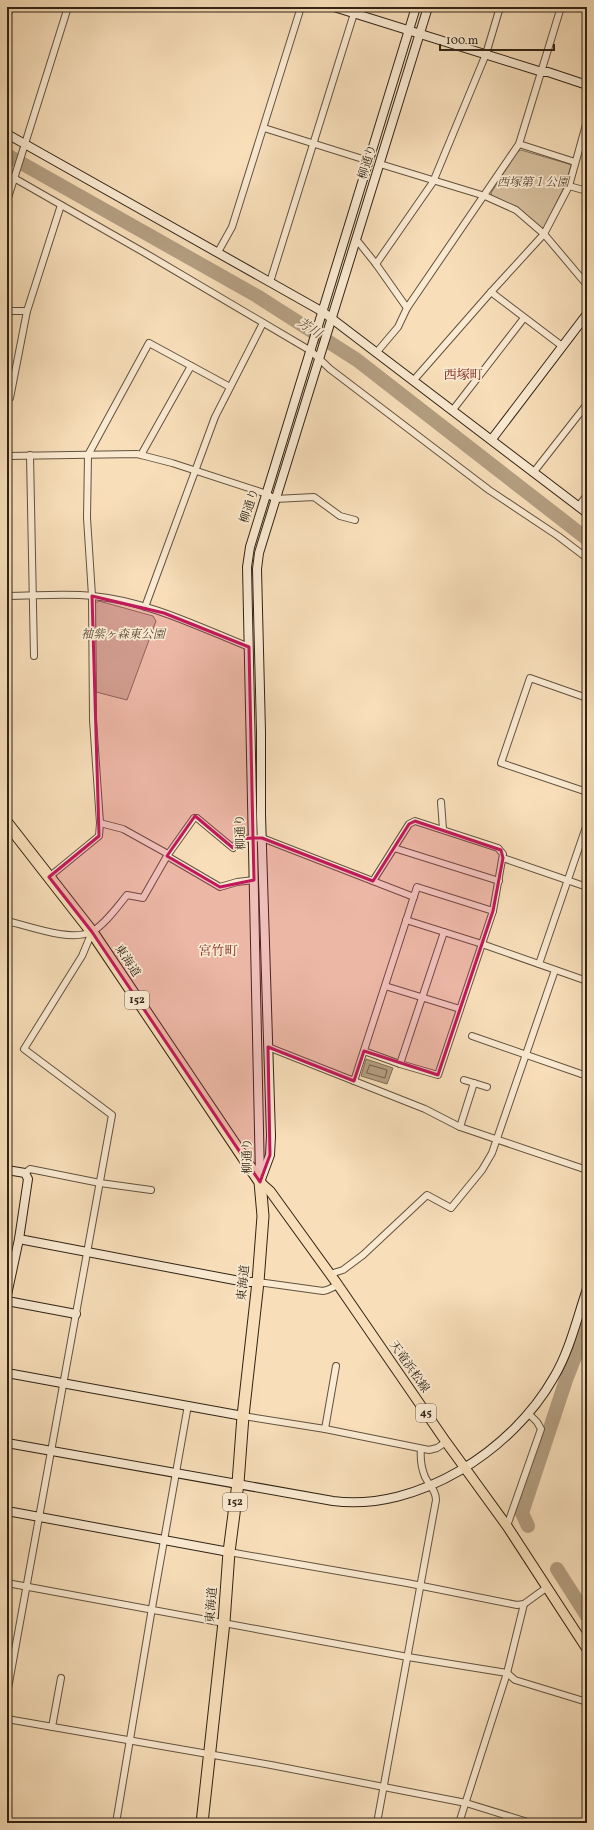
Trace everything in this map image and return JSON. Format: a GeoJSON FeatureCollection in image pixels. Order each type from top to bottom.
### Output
{"type":"FeatureCollection","features":[{"type":"Feature","properties":{"kind":"highway","name":"東海道"},"geometry":{"type":"LineString","coordinates":[[7,824],[92,932],[260,1182],[263,1216],[258,1282],[243,1416],[238,1483],[229,1552],[224,1622],[209,1754],[205,1823]]}},
{"type":"Feature","properties":{"kind":"main road","name":"天竜浜松線"},"geometry":{"type":"LineString","coordinates":[[260,1182],[270,1191],[338,1285],[446,1442],[507,1526],[546,1588],[586,1645]]}},
{"type":"Feature","properties":{"kind":"street"},"geometry":{"type":"LineString","coordinates":[[7,18],[10,7]]}},
{"type":"Feature","properties":{"kind":"street"},"geometry":{"type":"LineString","coordinates":[[7,201],[68,7]]}},
{"type":"Feature","properties":{"kind":"street"},"geometry":{"type":"LineString","coordinates":[[218,252],[232,226],[301,7]]}},
{"type":"Feature","properties":{"kind":"street"},"geometry":{"type":"LineString","coordinates":[[334,7],[355,10],[409,30],[587,85]]}},
{"type":"Feature","properties":{"kind":"street","name":"柳通り"},"geometry":{"type":"LineString","coordinates":[[260,1182],[247,567],[250,547],[323,315],[416,7]]}},
{"type":"Feature","properties":{"kind":"street","name":"柳通り"},"geometry":{"type":"LineString","coordinates":[[260,1182],[270,1155],[257,568],[261,541],[428,7]]}},
{"type":"Feature","properties":{"kind":"street"},"geometry":{"type":"LineString","coordinates":[[376,264],[433,182],[486,54],[500,7]]}},
{"type":"Feature","properties":{"kind":"street"},"geometry":{"type":"LineString","coordinates":[[376,354],[398,327],[407,308],[485,196],[519,144],[562,7]]}},
{"type":"Feature","properties":{"kind":"street"},"geometry":{"type":"LineString","coordinates":[[270,282],[355,10]]}},
{"type":"Feature","properties":{"kind":"street"},"geometry":{"type":"LineString","coordinates":[[413,381],[544,234],[569,186],[587,121]]}},
{"type":"Feature","properties":{"kind":"street"},"geometry":{"type":"LineString","coordinates":[[264,128],[369,161]]}},
{"type":"Feature","properties":{"kind":"street"},"geometry":{"type":"LineString","coordinates":[[7,134],[24,146],[218,252],[323,315],[492,439],[533,473],[587,513]]}},
{"type":"Feature","properties":{"kind":"street"},"geometry":{"type":"LineString","coordinates":[[519,144],[575,162]]}},
{"type":"Feature","properties":{"kind":"street"},"geometry":{"type":"LineString","coordinates":[[380,164],[433,182],[485,196],[516,210],[544,234],[587,285]]}},
{"type":"Feature","properties":{"kind":"street"},"geometry":{"type":"LineString","coordinates":[[7,174],[14,176],[61,205],[311,350],[489,490],[558,536],[587,558]]}},
{"type":"Feature","properties":{"kind":"street"},"geometry":{"type":"LineString","coordinates":[[569,186],[587,191]]}},
{"type":"Feature","properties":{"kind":"street"},"geometry":{"type":"LineString","coordinates":[[7,399],[10,398],[27,311],[61,205]]}},
{"type":"Feature","properties":{"kind":"street"},"geometry":{"type":"LineString","coordinates":[[356,239],[376,264],[407,308]]}},
{"type":"Feature","properties":{"kind":"street"},"geometry":{"type":"LineString","coordinates":[[491,292],[562,346]]}},
{"type":"Feature","properties":{"kind":"street"},"geometry":{"type":"LineString","coordinates":[[7,311],[27,311]]}},
{"type":"Feature","properties":{"kind":"street"},"geometry":{"type":"LineString","coordinates":[[492,439],[587,314]]}},
{"type":"Feature","properties":{"kind":"street"},"geometry":{"type":"LineString","coordinates":[[452,411],[524,318]]}},
{"type":"Feature","properties":{"kind":"street"},"geometry":{"type":"LineString","coordinates":[[145,607],[215,417],[263,323]]}},
{"type":"Feature","properties":{"kind":"street"},"geometry":{"type":"LineString","coordinates":[[49,877],[99,836],[100,823],[94,720],[92,596],[87,518],[88,455],[149,343],[230,387]]}},
{"type":"Feature","properties":{"kind":"street"},"geometry":{"type":"LineString","coordinates":[[141,455],[191,366]]}},
{"type":"Feature","properties":{"kind":"street"},"geometry":{"type":"LineString","coordinates":[[533,473],[587,404]]}},
{"type":"Feature","properties":{"kind":"street"},"geometry":{"type":"LineString","coordinates":[[30,455],[34,656]]}},
{"type":"Feature","properties":{"kind":"street"},"geometry":{"type":"LineString","coordinates":[[7,456],[141,455],[195,470],[267,494],[275,499],[314,497],[340,516],[355,520]]}},
{"type":"Feature","properties":{"kind":"street"},"geometry":{"type":"LineString","coordinates":[[578,506],[587,496]]}},
{"type":"Feature","properties":{"kind":"street"},"geometry":{"type":"LineString","coordinates":[[7,596],[92,596],[145,607],[164,613],[249,647]]}},
{"type":"Feature","properties":{"kind":"street"},"geometry":{"type":"LineString","coordinates":[[587,698],[530,678],[501,763],[587,792]]}},
{"type":"Feature","properties":{"kind":"street"},"geometry":{"type":"LineString","coordinates":[[441,802],[443,829]]}},
{"type":"Feature","properties":{"kind":"street"},"geometry":{"type":"LineString","coordinates":[[7,921],[77,936],[92,932],[102,924],[127,895],[143,898],[168,855],[194,818],[197,818],[233,848],[241,839],[262,838],[414,897]]}},
{"type":"Feature","properties":{"kind":"street"},"geometry":{"type":"LineString","coordinates":[[364,1051],[400,1064],[438,1075],[493,911],[503,854],[498,848],[419,821],[412,822],[373,881]]}},
{"type":"Feature","properties":{"kind":"street"},"geometry":{"type":"LineString","coordinates":[[100,823],[123,829],[220,887],[237,882],[254,880]]}},
{"type":"Feature","properties":{"kind":"street"},"geometry":{"type":"LineString","coordinates":[[539,964],[587,824]]}},
{"type":"Feature","properties":{"kind":"street"},"geometry":{"type":"LineString","coordinates":[[394,848],[499,881]]}},
{"type":"Feature","properties":{"kind":"street"},"geometry":{"type":"LineString","coordinates":[[503,858],[587,887]]}},
{"type":"Feature","properties":{"kind":"street"},"geometry":{"type":"LineString","coordinates":[[354,1081],[417,887],[493,911]]}},
{"type":"Feature","properties":{"kind":"street"},"geometry":{"type":"LineString","coordinates":[[406,920],[482,944],[587,981]]}},
{"type":"Feature","properties":{"kind":"street"},"geometry":{"type":"LineString","coordinates":[[7,1694],[112,1115],[24,1049],[82,956],[92,932]]}},
{"type":"Feature","properties":{"kind":"street"},"geometry":{"type":"LineString","coordinates":[[400,1064],[444,932]]}},
{"type":"Feature","properties":{"kind":"street"},"geometry":{"type":"LineString","coordinates":[[330,1274],[343,1270],[363,1255],[427,1195],[451,1208],[487,1162],[555,970]]}},
{"type":"Feature","properties":{"kind":"street"},"geometry":{"type":"LineString","coordinates":[[385,986],[460,1010]]}},
{"type":"Feature","properties":{"kind":"street"},"geometry":{"type":"LineString","coordinates":[[472,1036],[587,1076]]}},
{"type":"Feature","properties":{"kind":"street"},"geometry":{"type":"LineString","coordinates":[[268,1047],[425,1109],[460,1127],[587,1170]]}},
{"type":"Feature","properties":{"kind":"street"},"geometry":{"type":"LineString","coordinates":[[464,1080],[487,1087]]}},
{"type":"Feature","properties":{"kind":"street"},"geometry":{"type":"LineString","coordinates":[[460,1127],[474,1083]]}},
{"type":"Feature","properties":{"kind":"street"},"geometry":{"type":"LineString","coordinates":[[7,1170],[25,1173],[30,1169],[100,1183],[151,1190]]}},
{"type":"Feature","properties":{"kind":"street"},"geometry":{"type":"LineString","coordinates":[[7,1295],[19,1239],[28,1179],[25,1173]]}},
{"type":"Feature","properties":{"kind":"street"},"geometry":{"type":"LineString","coordinates":[[19,1239],[245,1282],[258,1282],[323,1291],[338,1285]]}},
{"type":"Feature","properties":{"kind":"street"},"geometry":{"type":"LineString","coordinates":[[7,1443],[352,1503],[389,1500],[431,1486],[464,1467],[506,1436],[528,1413],[549,1386],[559,1368],[587,1289]]}},
{"type":"Feature","properties":{"kind":"street"},"geometry":{"type":"LineString","coordinates":[[7,1301],[76,1314]]}},
{"type":"Feature","properties":{"kind":"street"},"geometry":{"type":"LineString","coordinates":[[325,1429],[336,1366]]}},
{"type":"Feature","properties":{"kind":"street"},"geometry":{"type":"LineString","coordinates":[[7,1374],[325,1429],[421,1449],[436,1449],[446,1442]]}},
{"type":"Feature","properties":{"kind":"street"},"geometry":{"type":"LineString","coordinates":[[116,1823],[188,1405]]}},
{"type":"Feature","properties":{"kind":"street"},"geometry":{"type":"LineString","coordinates":[[507,1526],[541,1430],[537,1422],[528,1413]]}},
{"type":"Feature","properties":{"kind":"street"},"geometry":{"type":"LineString","coordinates":[[377,1823],[408,1656],[419,1586],[436,1500],[436,1495],[426,1477],[420,1461],[421,1449]]}},
{"type":"Feature","properties":{"kind":"street"},"geometry":{"type":"LineString","coordinates":[[7,1511],[517,1605],[524,1604],[546,1588]]}},
{"type":"Feature","properties":{"kind":"street"},"geometry":{"type":"LineString","coordinates":[[7,1583],[507,1673],[515,1680],[587,1702]]}},
{"type":"Feature","properties":{"kind":"street"},"geometry":{"type":"LineString","coordinates":[[459,1823],[507,1673],[524,1604]]}},
{"type":"Feature","properties":{"kind":"street"},"geometry":{"type":"LineString","coordinates":[[52,1727],[61,1678]]}},
{"type":"Feature","properties":{"kind":"street"},"geometry":{"type":"LineString","coordinates":[[7,1719],[209,1754],[466,1803],[531,1823]]}},
{"type":"Feature","properties":{"kind":"highlighted area"},"geometry":{"type":"Polygon","coordinates":[[[92,596],[164,613],[249,647],[253,838],[262,838],[373,881],[409,824],[415,821],[501,850],[503,858],[493,911],[438,1075],[364,1051],[354,1081],[268,1047],[270,1155],[260,1182],[92,932],[49,877],[99,836],[92,596]],[[195,816],[167,856],[220,887],[254,880],[253,838],[241,839],[233,848],[195,816]]]}},
{"type":"Feature","properties":{"kind":"green space","name":"西塚第１公園"},"geometry":{"type":"Polygon","coordinates":[[[521,150],[569,164],[571,166],[565,185],[544,228],[540,228],[492,197],[491,193],[517,152],[521,150]]]}},
{"type":"Feature","properties":{"kind":"green space","name":"袖紫ヶ森東公園"},"geometry":{"type":"Polygon","coordinates":[[[99,601],[153,616],[156,621],[127,700],[96,692],[95,603],[99,601]]]}},
{"type":"Feature","properties":{"kind":"water"},"geometry":{"type":"Polygon","coordinates":[[[366,1059],[393,1068],[387,1084],[361,1076],[366,1059]]]}},
{"type":"Feature","properties":{"kind":"waterway","name":"芳川"},"geometry":{"type":"LineString","coordinates":[[7,155],[257,296],[357,360],[587,539]]}},
{"type":"Feature","properties":{"kind":"waterway"},"geometry":{"type":"LineString","coordinates":[[528,1526],[522,1513],[566,1380],[587,1326]]}},
{"type":"Feature","properties":{"kind":"waterway"},"geometry":{"type":"LineString","coordinates":[[557,1569],[587,1616]]}},
{"type":"Feature","properties":{"kind":"district","name":"西塚町"},"geometry":{"type":"Point","coordinates":[463,376]}},
{"type":"Feature","properties":{"kind":"district","name":"宮竹町"},"geometry":{"type":"Point","coordinates":[218,952]}}]}
